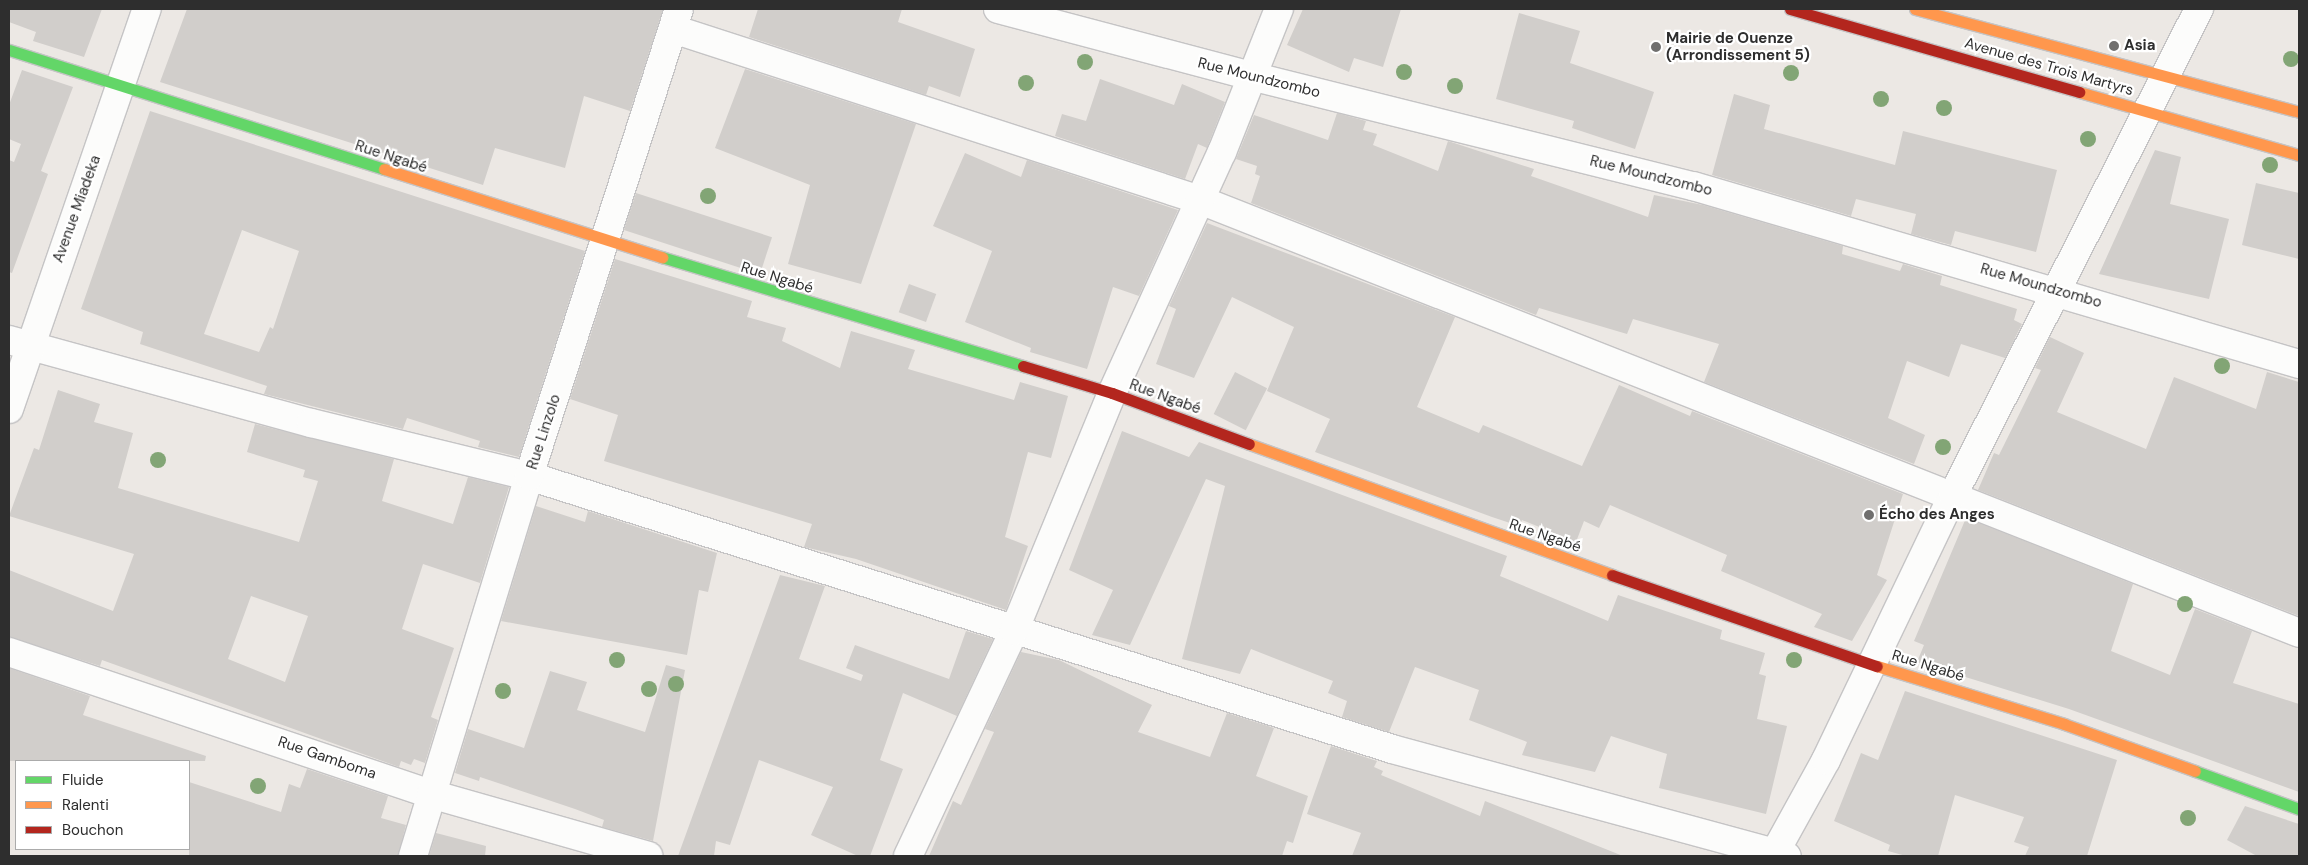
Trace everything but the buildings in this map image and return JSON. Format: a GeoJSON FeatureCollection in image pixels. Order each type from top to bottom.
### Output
{"type":"FeatureCollection","features":[{"type":"Feature","properties":{"kind":"street","name":"Avenue Miadeka"},"geometry":{"type":"LineString","coordinates":[[9,409],[19,343],[120,87],[147,9]]}},
{"type":"Feature","properties":{"kind":"street","name":"Rue Moundzombo"},"geometry":{"type":"LineString","coordinates":[[998,9],[1251,76],[1693,186],[2057,291],[2299,364]]}},
{"type":"Feature","properties":{"kind":"street"},"geometry":{"type":"LineString","coordinates":[[908,856],[1014,631],[1112,393],[1200,200],[1279,9]]}},
{"type":"Feature","properties":{"kind":"street","name":"Avenue des Trois Martyrs"},"geometry":{"type":"LineString","coordinates":[[1790,9],[2299,155]]}},
{"type":"Feature","properties":{"kind":"street","name":"Avenue des Trois Martyrs"},"geometry":{"type":"LineString","coordinates":[[1915,9],[2299,112]]}},
{"type":"Feature","properties":{"kind":"street"},"geometry":{"type":"LineString","coordinates":[[19,343],[311,423],[529,476],[1014,631],[1392,748],[1778,855],[1826,760],[1870,664],[1953,495],[2150,112],[2199,9]]}},
{"type":"Feature","properties":{"kind":"street"},"geometry":{"type":"LineString","coordinates":[[676,19],[1200,200],[1953,495],[2299,633]]}},
{"type":"Feature","properties":{"kind":"street","name":"Rue Linzolo"},"geometry":{"type":"LineString","coordinates":[[413,856],[529,476],[608,241],[676,19]]}},
{"type":"Feature","properties":{"kind":"street","name":"Rue Ngabé"},"geometry":{"type":"LineString","coordinates":[[9,50],[120,87],[608,241],[1112,393],[1487,532],[1870,664],[2064,724],[2299,809]]}},
{"type":"Feature","properties":{"kind":"street","name":"Rue Gamboma"},"geometry":{"type":"LineString","coordinates":[[9,652],[431,794],[648,856]]}},
{"type":"Feature","properties":{"kind":"traffic: fast"},"geometry":{"type":"LineString","coordinates":[[9,50],[384,169]]}},
{"type":"Feature","properties":{"kind":"traffic: fast"},"geometry":{"type":"LineString","coordinates":[[662,257],[1023,366]]}},
{"type":"Feature","properties":{"kind":"traffic: fast"},"geometry":{"type":"LineString","coordinates":[[2195,771],[2299,809]]}},
{"type":"Feature","properties":{"kind":"traffic: slow"},"geometry":{"type":"LineString","coordinates":[[1915,9],[2299,112]]}},
{"type":"Feature","properties":{"kind":"traffic: slow"},"geometry":{"type":"LineString","coordinates":[[2079,92],[2299,155]]}},
{"type":"Feature","properties":{"kind":"traffic: slow"},"geometry":{"type":"LineString","coordinates":[[384,169],[662,257]]}},
{"type":"Feature","properties":{"kind":"traffic: slow"},"geometry":{"type":"LineString","coordinates":[[1249,444],[1612,575]]}},
{"type":"Feature","properties":{"kind":"traffic: slow"},"geometry":{"type":"LineString","coordinates":[[1877,666],[2064,724],[2195,771]]}},
{"type":"Feature","properties":{"kind":"traffic: jam"},"geometry":{"type":"LineString","coordinates":[[1790,9],[2079,92]]}},
{"type":"Feature","properties":{"kind":"traffic: jam"},"geometry":{"type":"LineString","coordinates":[[1023,366],[1112,393],[1249,444]]}},
{"type":"Feature","properties":{"kind":"traffic: jam"},"geometry":{"type":"LineString","coordinates":[[1612,575],[1877,666]]}},
{"type":"Feature","properties":{"kind":"place","name":"Asia"},"geometry":{"type":"Point","coordinates":[2114,46]}},
{"type":"Feature","properties":{"kind":"place","name":"Mairie de Ouenze (Arrondissement 5)"},"geometry":{"type":"Point","coordinates":[1656,47]}},
{"type":"Feature","properties":{"kind":"place","name":"Écho des Anges"},"geometry":{"type":"Point","coordinates":[1869,515]}}]}
